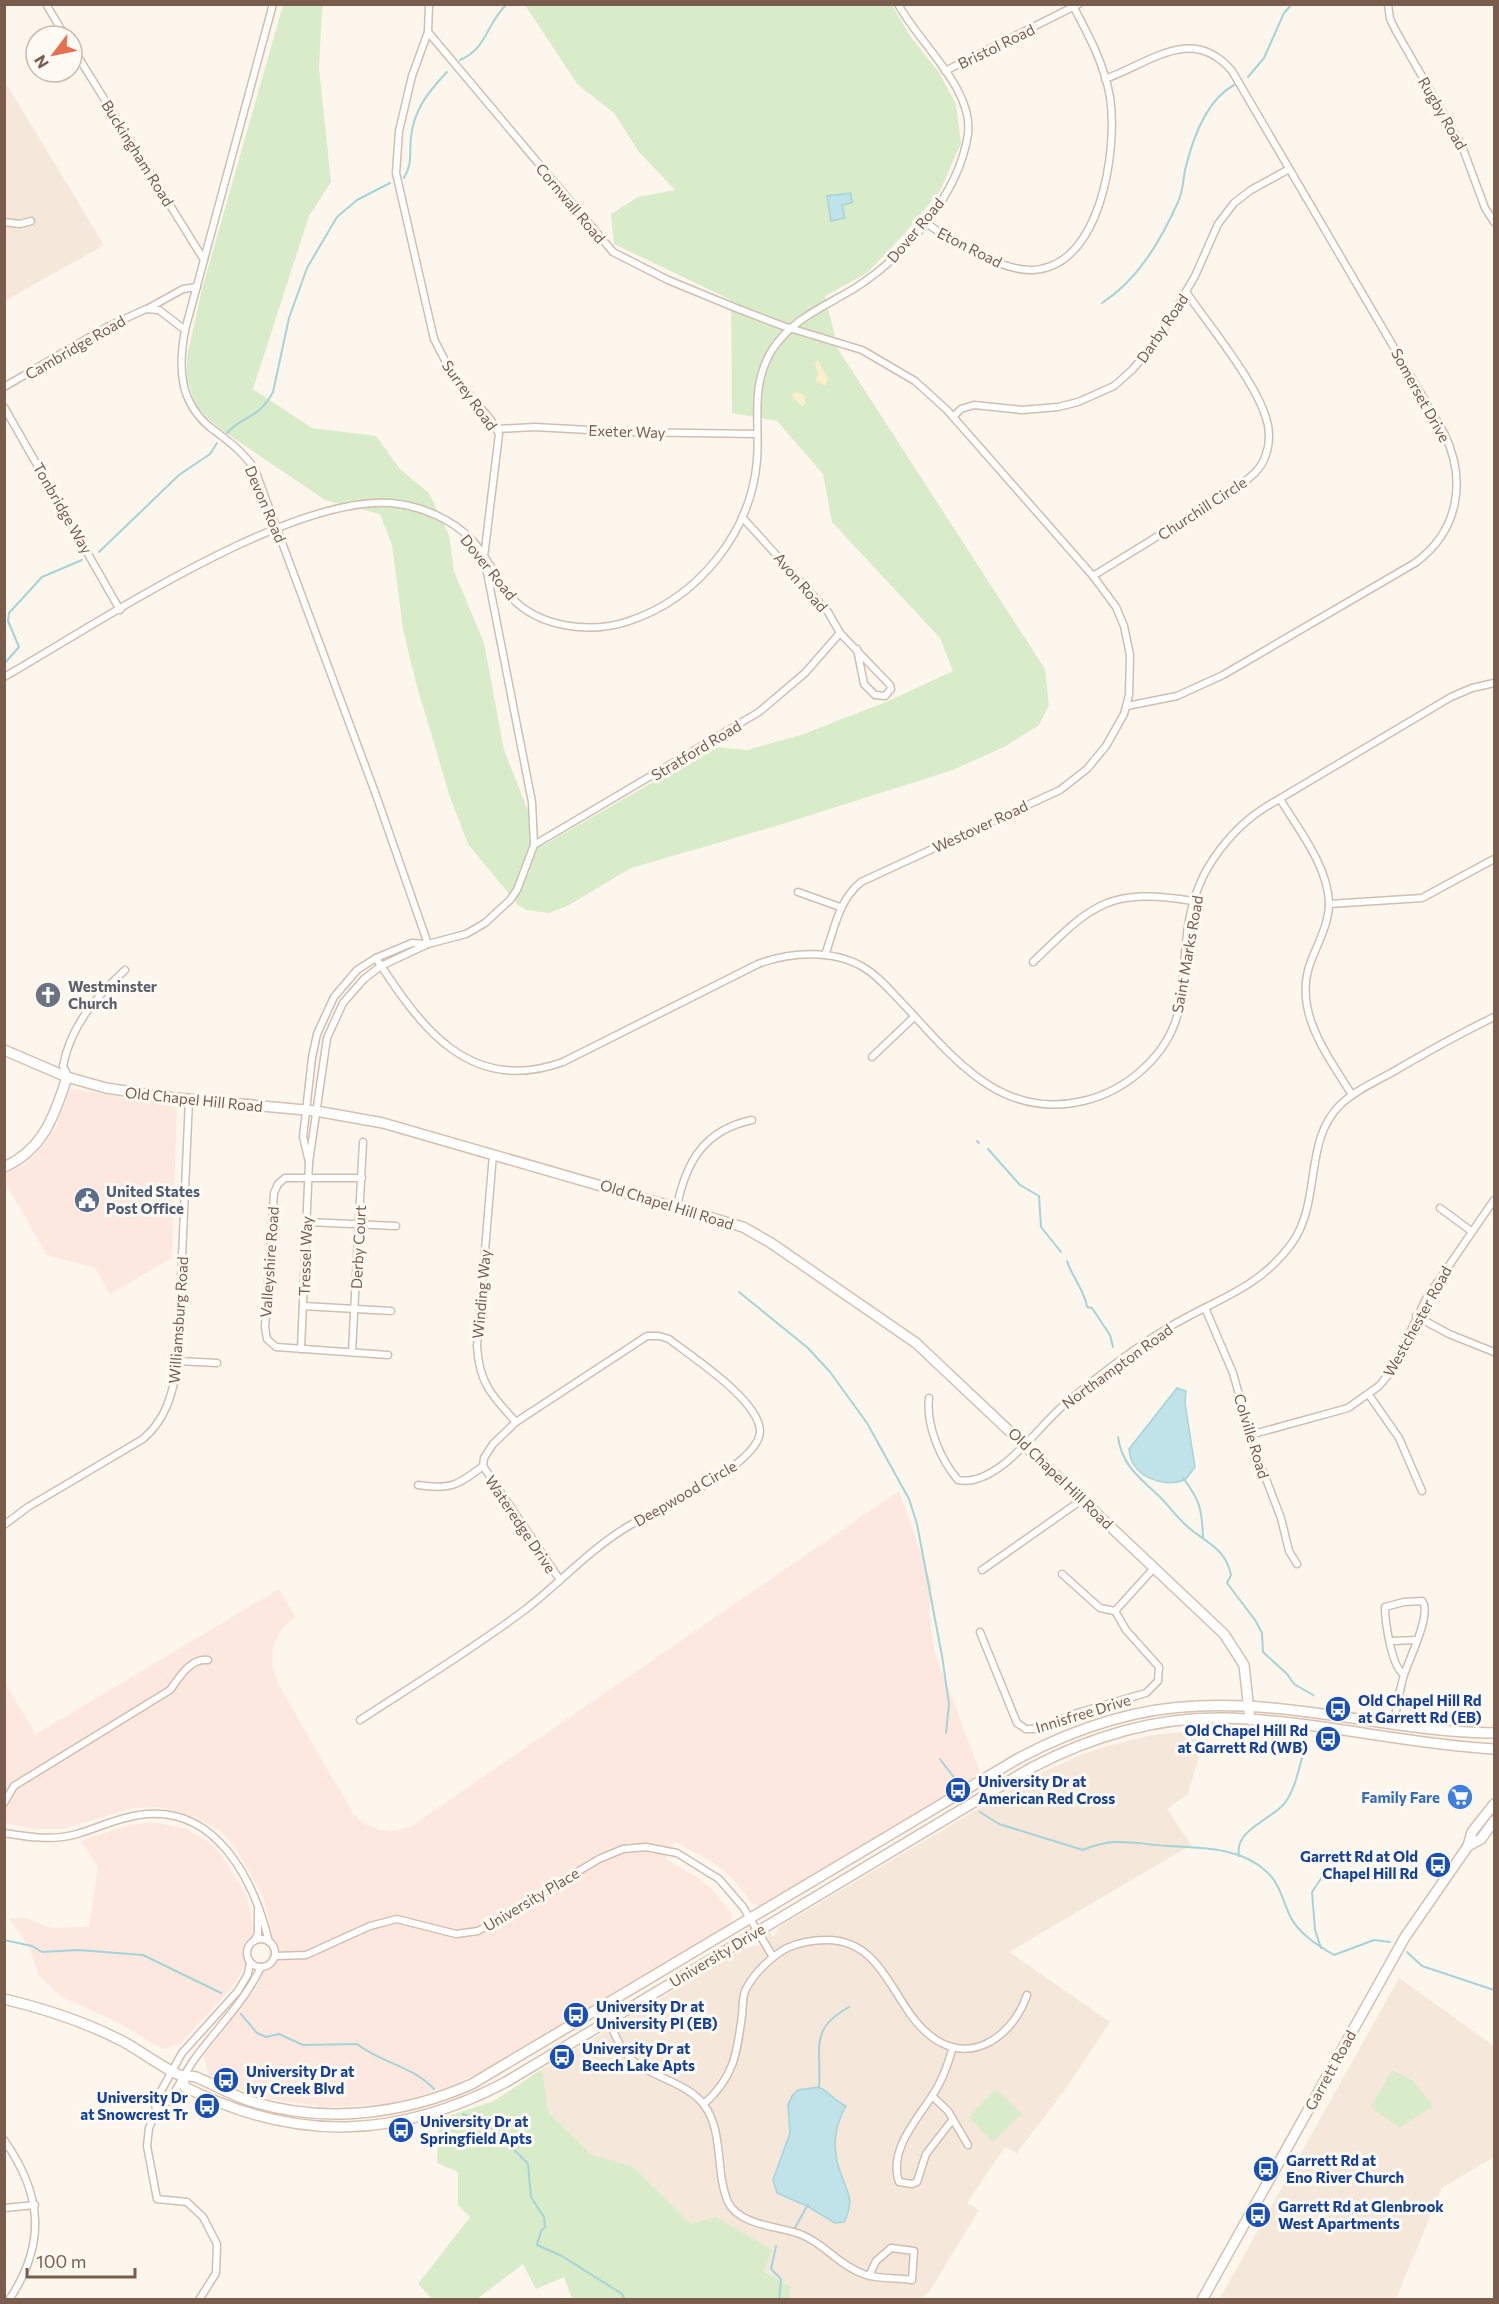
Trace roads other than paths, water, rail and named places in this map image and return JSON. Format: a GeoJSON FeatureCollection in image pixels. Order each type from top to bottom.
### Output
{"type":"FeatureCollection","features":[{"type":"Feature","properties":{"kind":"main road","name":"Old Chapel Hill Road"},"geometry":{"type":"LineString","coordinates":[[4,1050],[68,1077],[126,1092],[316,1111],[383,1123],[677,1206],[743,1227],[771,1243],[893,1326],[935,1359],[1154,1568],[1235,1647],[1244,1665],[1250,1720]]}},
{"type":"Feature","properties":{"kind":"main road"},"geometry":{"type":"LineString","coordinates":[[4,1167],[24,1155],[45,1133],[57,1111],[68,1077]]}},
{"type":"Feature","properties":{"kind":"main road","name":"University Drive"},"geometry":{"type":"LineString","coordinates":[[4,1999],[81,2022],[126,2044],[182,2076],[193,2076],[250,2101],[296,2111],[355,2114],[416,2105],[455,2091],[492,2073],[1019,1758],[1060,1738],[1092,1726],[1144,1713],[1197,1706],[1250,1707]]}},
{"type":"Feature","properties":{"kind":"main road"},"geometry":{"type":"LineString","coordinates":[[1250,1707],[1394,1725],[1494,1733]]}},
{"type":"Feature","properties":{"kind":"main road","name":"University Drive"},"geometry":{"type":"LineString","coordinates":[[182,2076],[185,2087],[219,2103],[292,2124],[341,2128],[399,2123],[469,2101],[506,2082],[1008,1781],[1061,1753],[1117,1733],[1161,1723],[1221,1718],[1250,1720]]}},
{"type":"Feature","properties":{"kind":"main road"},"geometry":{"type":"LineString","coordinates":[[1250,1720],[1306,1725],[1401,1740],[1494,1749]]}},
{"type":"Feature","properties":{"kind":"main road","name":"Garrett Road"},"geometry":{"type":"LineString","coordinates":[[1202,2300],[1400,1946],[1468,1846],[1472,1832],[1494,1804]]}},
{"type":"Feature","properties":{"kind":"main road","name":"Garrett Road"},"geometry":{"type":"LineString","coordinates":[[1468,1846],[1481,1839],[1494,1821]]}},
{"type":"Feature","properties":{"kind":"street"},"geometry":{"type":"LineString","coordinates":[[46,4],[58,24]]}},
{"type":"Feature","properties":{"kind":"street","name":"Devon Road"},"geometry":{"type":"LineString","coordinates":[[273,4],[185,330],[180,366],[187,397],[203,420],[233,444],[250,464],[277,529],[428,944]]}},
{"type":"Feature","properties":{"kind":"street","name":"Surrey Road"},"geometry":{"type":"LineString","coordinates":[[428,944],[476,929],[495,915],[513,895],[522,880],[534,845],[532,802],[484,558],[499,438],[497,429],[452,374],[434,339],[396,173],[396,146],[412,76],[428,32],[429,4]]}},
{"type":"Feature","properties":{"kind":"street","name":"Dover Road"},"geometry":{"type":"LineString","coordinates":[[4,677],[207,560],[277,529],[312,517],[360,505],[402,505],[424,510],[448,522],[471,540],[511,596],[536,615],[572,626],[606,627],[644,616],[691,586],[723,552],[742,517],[756,466],[755,406],[759,379],[771,352],[791,327],[808,314],[848,292],[876,273],[925,222],[950,187],[962,158],[968,135],[962,99],[898,4]]}},
{"type":"Feature","properties":{"kind":"street","name":"Rugby Road"},"geometry":{"type":"LineString","coordinates":[[1388,4],[1393,25],[1462,146],[1485,208],[1494,222]]}},
{"type":"Feature","properties":{"kind":"street","name":"Bristol Road"},"geometry":{"type":"LineString","coordinates":[[945,71],[1075,6]]}},
{"type":"Feature","properties":{"kind":"street","name":"Eton Road"},"geometry":{"type":"LineString","coordinates":[[925,222],[954,240],[1008,267],[1034,270],[1054,265],[1066,257],[1090,224],[1106,180],[1112,128],[1105,79],[1092,41],[1075,6]]}},
{"type":"Feature","properties":{"kind":"street","name":"Cornwall Road"},"geometry":{"type":"LineString","coordinates":[[428,32],[613,252],[668,280],[791,327]]}},
{"type":"Feature","properties":{"kind":"street","name":"Somerset Drive"},"geometry":{"type":"LineString","coordinates":[[1105,79],[1173,49],[1187,47],[1210,52],[1222,60],[1237,77],[1444,433],[1456,471],[1455,508],[1440,539],[1415,563],[1223,675],[1177,696],[1127,706]]}},
{"type":"Feature","properties":{"kind":"street","name":"Buckingham Road"},"geometry":{"type":"LineString","coordinates":[[84,66],[204,260]]}},
{"type":"Feature","properties":{"kind":"street","name":"Darby Road"},"geometry":{"type":"LineString","coordinates":[[953,417],[961,409],[974,405],[1022,410],[1058,407],[1106,390],[1123,379],[1146,355],[1186,292],[1218,224],[1234,203],[1251,190],[1289,169]]}},
{"type":"Feature","properties":{"kind":"street"},"geometry":{"type":"LineString","coordinates":[[4,222],[20,224],[32,221]]}},
{"type":"Feature","properties":{"kind":"street","name":"Cambridge Road"},"geometry":{"type":"LineString","coordinates":[[4,387],[109,326],[183,290],[197,287]]}},
{"type":"Feature","properties":{"kind":"street","name":"Churchill Circle"},"geometry":{"type":"LineString","coordinates":[[1093,576],[1236,488],[1256,473],[1266,456],[1269,436],[1266,417],[1237,365],[1186,292]]}},
{"type":"Feature","properties":{"kind":"street"},"geometry":{"type":"LineString","coordinates":[[147,309],[159,310],[185,330]]}},
{"type":"Feature","properties":{"kind":"street","name":"Westover Road"},"geometry":{"type":"LineString","coordinates":[[791,327],[876,356],[915,381],[953,417],[1093,576],[1116,606],[1127,636],[1131,673],[1127,706],[1112,738],[1074,781],[1046,797],[873,876],[850,891],[840,907],[825,955]]}},
{"type":"Feature","properties":{"kind":"street","name":"Tonbridge Way"},"geometry":{"type":"LineString","coordinates":[[4,407],[120,610]]}},
{"type":"Feature","properties":{"kind":"street","name":"Exeter Way"},"geometry":{"type":"LineString","coordinates":[[497,429],[535,427],[633,432],[757,434]]}},
{"type":"Feature","properties":{"kind":"street","name":"Avon Road"},"geometry":{"type":"LineString","coordinates":[[742,517],[828,612],[840,633],[857,649],[891,685],[888,694],[881,697],[867,689],[862,678],[857,649]]}},
{"type":"Feature","properties":{"kind":"street","name":"Stratford Road"},"geometry":{"type":"LineString","coordinates":[[534,845],[759,712],[805,673],[840,633]]}},
{"type":"Feature","properties":{"kind":"street","name":"Saint Marks Road"},"geometry":{"type":"LineString","coordinates":[[825,955],[851,961],[871,972],[968,1072],[1006,1096],[1033,1103],[1062,1105],[1098,1097],[1114,1090],[1141,1071],[1169,1033],[1180,1004],[1193,901],[1210,865],[1232,836],[1252,816],[1451,697],[1472,688],[1494,683]]}},
{"type":"Feature","properties":{"kind":"street"},"geometry":{"type":"LineString","coordinates":[[1280,799],[1322,873],[1329,904],[1321,938],[1309,966],[1306,1002],[1313,1029],[1352,1095]]}},
{"type":"Feature","properties":{"kind":"street"},"geometry":{"type":"LineString","coordinates":[[1329,904],[1422,898],[1494,859]]}},
{"type":"Feature","properties":{"kind":"street"},"geometry":{"type":"LineString","coordinates":[[798,892],[840,907]]}},
{"type":"Feature","properties":{"kind":"street"},"geometry":{"type":"LineString","coordinates":[[1033,962],[1079,919],[1099,905],[1115,900],[1146,896],[1193,901]]}},
{"type":"Feature","properties":{"kind":"street","name":"Tressel Way"},"geometry":{"type":"LineString","coordinates":[[309,1162],[303,1137],[305,1110],[312,1058],[324,1014],[345,982],[376,958],[412,943],[428,944]]}},
{"type":"Feature","properties":{"kind":"street","name":"Tressel Way"},"geometry":{"type":"LineString","coordinates":[[301,1349],[309,1162],[323,1060],[334,1020],[354,990],[381,966],[428,944]]}},
{"type":"Feature","properties":{"kind":"street"},"geometry":{"type":"LineString","coordinates":[[376,958],[422,1023],[443,1045],[484,1064],[514,1071],[533,1071],[563,1062],[758,964],[778,958],[825,955]]}},
{"type":"Feature","properties":{"kind":"street"},"geometry":{"type":"LineString","coordinates":[[68,1077],[63,1069],[73,1033],[89,1007],[125,970]]}},
{"type":"Feature","properties":{"kind":"street"},"geometry":{"type":"LineString","coordinates":[[872,1057],[914,1017]]}},
{"type":"Feature","properties":{"kind":"street","name":"Northampton Road"},"geometry":{"type":"LineString","coordinates":[[929,1398],[927,1414],[949,1469],[958,1480],[976,1481],[1004,1463],[1052,1415],[1154,1336],[1249,1286],[1273,1266],[1292,1242],[1308,1205],[1317,1150],[1324,1128],[1334,1112],[1352,1095],[1494,1017]]}},
{"type":"Feature","properties":{"kind":"street","name":"Williamsburg Road"},"geometry":{"type":"LineString","coordinates":[[4,1525],[28,1508],[130,1449],[149,1435],[172,1399],[178,1361],[189,1099]]}},
{"type":"Feature","properties":{"kind":"street"},"geometry":{"type":"LineString","coordinates":[[677,1206],[684,1175],[699,1150],[721,1132],[752,1120]]}},
{"type":"Feature","properties":{"kind":"street","name":"Derby Court"},"geometry":{"type":"LineString","coordinates":[[352,1352],[363,1142]]}},
{"type":"Feature","properties":{"kind":"street","name":"Winding Way"},"geometry":{"type":"LineString","coordinates":[[493,1154],[478,1331],[478,1362],[485,1386],[516,1422]]}},
{"type":"Feature","properties":{"kind":"street","name":"Valleyshire Road"},"geometry":{"type":"LineString","coordinates":[[362,1178],[285,1178],[278,1184],[274,1193],[265,1327],[267,1339],[276,1347],[388,1355]]}},
{"type":"Feature","properties":{"kind":"street","name":"Westchester Road"},"geometry":{"type":"LineString","coordinates":[[1250,1435],[1335,1413],[1368,1395],[1392,1370],[1416,1316],[1494,1200]]}},
{"type":"Feature","properties":{"kind":"street"},"geometry":{"type":"LineString","coordinates":[[1440,1208],[1471,1231]]}},
{"type":"Feature","properties":{"kind":"street"},"geometry":{"type":"LineString","coordinates":[[307,1222],[396,1226]]}},
{"type":"Feature","properties":{"kind":"street"},"geometry":{"type":"LineString","coordinates":[[303,1306],[391,1311]]}},
{"type":"Feature","properties":{"kind":"street","name":"Colville Road"},"geometry":{"type":"LineString","coordinates":[[1205,1308],[1233,1373],[1250,1435],[1281,1518],[1289,1551],[1297,1564]]}},
{"type":"Feature","properties":{"kind":"street"},"geometry":{"type":"LineString","coordinates":[[1416,1316],[1449,1335],[1494,1352]]}},
{"type":"Feature","properties":{"kind":"street","name":"Deepwood Circle"},"geometry":{"type":"LineString","coordinates":[[360,1720],[524,1611],[612,1536],[734,1467],[751,1453],[759,1437],[757,1419],[750,1406],[702,1366],[669,1340],[654,1335],[637,1341],[516,1422],[493,1444],[484,1458],[483,1466],[457,1485],[418,1485]]}},
{"type":"Feature","properties":{"kind":"street"},"geometry":{"type":"LineString","coordinates":[[178,1361],[217,1363]]}},
{"type":"Feature","properties":{"kind":"street"},"geometry":{"type":"LineString","coordinates":[[1368,1395],[1399,1438],[1422,1491]]}},
{"type":"Feature","properties":{"kind":"street","name":"Wateredge Drive"},"geometry":{"type":"LineString","coordinates":[[483,1466],[560,1580]]}},
{"type":"Feature","properties":{"kind":"street"},"geometry":{"type":"LineString","coordinates":[[982,1570],[1083,1499]]}},
{"type":"Feature","properties":{"kind":"street"},"geometry":{"type":"LineString","coordinates":[[1062,1574],[1100,1608],[1115,1611],[1154,1568]]}},
{"type":"Feature","properties":{"kind":"street"},"geometry":{"type":"LineString","coordinates":[[1394,1725],[1404,1674],[1417,1640],[1425,1604],[1413,1601],[1385,1607],[1388,1635],[1392,1641],[1396,1668],[1404,1674]]}},
{"type":"Feature","properties":{"kind":"street","name":"Innisfree Drive"},"geometry":{"type":"LineString","coordinates":[[980,1632],[1017,1723],[1026,1729],[1038,1729],[1077,1713],[1146,1693],[1158,1681],[1159,1667],[1126,1630],[1115,1611]]}},
{"type":"Feature","properties":{"kind":"street"},"geometry":{"type":"LineString","coordinates":[[1392,1641],[1417,1640]]}},
{"type":"Feature","properties":{"kind":"street"},"geometry":{"type":"LineString","coordinates":[[4,1803],[14,1786],[170,1690],[183,1671],[197,1662],[208,1660]]}},
{"type":"Feature","properties":{"kind":"street"},"geometry":{"type":"LineString","coordinates":[[4,1833],[32,1837],[60,1837],[142,1814],[175,1816],[216,1836],[239,1865],[258,1904],[275,1956],[271,1963],[261,1967],[249,1991],[182,2076],[165,2106],[156,2112]]}},
{"type":"Feature","properties":{"kind":"street","name":"University Place"},"geometry":{"type":"LineString","coordinates":[[275,1956],[306,1955],[370,1926],[396,1919],[456,1934],[478,1931],[599,1859],[623,1848],[638,1846],[670,1851],[703,1867],[728,1887],[773,1957]]}},
{"type":"Feature","properties":{"kind":"street"},"geometry":{"type":"LineString","coordinates":[[199,2300],[216,2273],[217,2244],[204,2217],[187,2202],[157,2199],[147,2146],[149,2128],[156,2112],[155,2102],[172,2071],[199,2033],[238,1991],[248,1974],[250,1962],[247,1951],[258,1934],[258,1904]]}},
{"type":"Feature","properties":{"kind":"street"},"geometry":{"type":"LineString","coordinates":[[704,2104],[725,2082],[735,2061],[745,1989],[773,1957],[797,1944],[818,1940],[837,1941],[859,1948],[886,1975],[918,2024],[936,2039],[953,2047],[984,2046],[1004,2032],[1016,2020],[1027,1995]]}},
{"type":"Feature","properties":{"kind":"street"},"geometry":{"type":"LineString","coordinates":[[254,1941],[269,1942]]}},
{"type":"Feature","properties":{"kind":"street"},"geometry":{"type":"LineString","coordinates":[[250,1962],[261,1967]]}},
{"type":"Feature","properties":{"kind":"street"},"geometry":{"type":"LineString","coordinates":[[608,2020],[620,2045],[631,2059],[648,2071],[679,2086],[704,2104],[714,2127],[729,2203],[743,2215],[767,2227],[797,2233],[813,2242],[844,2266],[869,2276],[912,2280],[914,2251],[891,2248],[876,2261],[869,2276]]}},
{"type":"Feature","properties":{"kind":"street"},"geometry":{"type":"LineString","coordinates":[[952,2118],[926,2154],[917,2182],[912,2184],[899,2182],[896,2173],[898,2157],[916,2119],[932,2096],[949,2063],[953,2047]]}},
{"type":"Feature","properties":{"kind":"street"},"geometry":{"type":"LineString","coordinates":[[932,2096],[952,2118],[968,2145]]}},
{"type":"Feature","properties":{"kind":"street"},"geometry":{"type":"LineString","coordinates":[[4,2140],[24,2170],[35,2205],[36,2222],[29,2263],[9,2300]]}},
{"type":"Feature","properties":{"kind":"street"},"geometry":{"type":"LineString","coordinates":[[4,2208],[35,2205]]}},
{"type":"Feature","properties":{"kind":"water"},"geometry":{"type":"Polygon","coordinates":[[[851,193],[852,203],[842,205],[845,218],[831,221],[827,196],[851,193]]]}},
{"type":"Feature","properties":{"kind":"water"},"geometry":{"type":"Polygon","coordinates":[[[1177,1388],[1186,1391],[1185,1403],[1195,1467],[1185,1480],[1157,1481],[1141,1473],[1131,1458],[1129,1449],[1177,1388]]]}},
{"type":"Feature","properties":{"kind":"water"},"geometry":{"type":"Polygon","coordinates":[[[819,2087],[846,2106],[839,2122],[835,2148],[850,2202],[844,2222],[835,2223],[807,2206],[777,2193],[773,2180],[790,2133],[788,2105],[792,2096],[798,2090],[819,2087]]]}},
{"type":"Feature","properties":{"kind":"waterway"},"geometry":{"type":"LineString","coordinates":[[460,60],[469,55],[482,42],[500,11],[507,4]]}},
{"type":"Feature","properties":{"kind":"waterway"},"geometry":{"type":"LineString","coordinates":[[1248,77],[1264,58],[1284,13],[1292,4]]}},
{"type":"Feature","properties":{"kind":"waterway"},"geometry":{"type":"LineString","coordinates":[[404,178],[410,163],[411,137],[415,118],[428,94],[447,72]]}},
{"type":"Feature","properties":{"kind":"waterway"},"geometry":{"type":"LineString","coordinates":[[1102,303],[1127,283],[1156,245],[1180,198],[1185,170],[1196,134],[1208,111],[1224,92],[1234,85]]}},
{"type":"Feature","properties":{"kind":"waterway"},"geometry":{"type":"LineString","coordinates":[[227,433],[262,408],[273,392],[289,318],[307,268],[337,217],[357,200],[390,183]]}},
{"type":"Feature","properties":{"kind":"waterway"},"geometry":{"type":"LineString","coordinates":[[99,552],[179,475],[210,454],[217,443]]}},
{"type":"Feature","properties":{"kind":"waterway"},"geometry":{"type":"LineString","coordinates":[[4,664],[19,647],[8,621],[9,613],[42,577],[82,560]]}},
{"type":"Feature","properties":{"kind":"waterway"},"geometry":{"type":"LineString","coordinates":[[988,1149],[1020,1185],[1039,1196],[1041,1227],[1061,1252]]}},
{"type":"Feature","properties":{"kind":"waterway"},"geometry":{"type":"LineString","coordinates":[[1067,1261],[1084,1295],[1087,1307],[1092,1308],[1110,1335],[1113,1347]]}},
{"type":"Feature","properties":{"kind":"waterway"},"geometry":{"type":"LineString","coordinates":[[739,1292],[808,1348],[830,1372],[867,1423],[909,1499],[917,1524],[942,1656],[949,1704],[946,1733]]}},
{"type":"Feature","properties":{"kind":"waterway"},"geometry":{"type":"LineString","coordinates":[[1118,1437],[1123,1456],[1133,1471],[1185,1524],[1215,1547],[1225,1559],[1231,1575],[1227,1583],[1262,1633],[1263,1652],[1287,1674],[1294,1684],[1313,1695]]}},
{"type":"Feature","properties":{"kind":"waterway"},"geometry":{"type":"LineString","coordinates":[[1183,1478],[1199,1505],[1203,1538]]}},
{"type":"Feature","properties":{"kind":"waterway"},"geometry":{"type":"LineString","coordinates":[[1239,1856],[1239,1847],[1247,1833],[1277,1811],[1287,1799],[1294,1784],[1306,1743]]}},
{"type":"Feature","properties":{"kind":"waterway"},"geometry":{"type":"LineString","coordinates":[[940,1759],[956,1780]]}},
{"type":"Feature","properties":{"kind":"waterway"},"geometry":{"type":"LineString","coordinates":[[980,1812],[999,1824],[1083,1850],[1105,1843],[1125,1842],[1233,1853],[1257,1864],[1267,1872],[1278,1887],[1290,1916],[1298,1928],[1303,1934],[1334,1955],[1374,1940],[1390,1942]]}},
{"type":"Feature","properties":{"kind":"waterway"},"geometry":{"type":"LineString","coordinates":[[1321,1948],[1315,1930],[1312,1892],[1328,1868]]}},
{"type":"Feature","properties":{"kind":"waterway"},"geometry":{"type":"LineString","coordinates":[[4,1940],[32,1946],[42,1952],[78,1950],[143,1955],[221,1993]]}},
{"type":"Feature","properties":{"kind":"waterway"},"geometry":{"type":"LineString","coordinates":[[1407,1952],[1422,1966],[1494,1990]]}},
{"type":"Feature","properties":{"kind":"waterway"},"geometry":{"type":"LineString","coordinates":[[819,2088],[819,2051],[822,2032],[836,2015],[849,2007]]}},
{"type":"Feature","properties":{"kind":"waterway"},"geometry":{"type":"LineString","coordinates":[[241,2014],[257,2033],[266,2037],[279,2034],[303,2045],[357,2044],[416,2075],[434,2089]]}},
{"type":"Feature","properties":{"kind":"waterway"},"geometry":{"type":"LineString","coordinates":[[463,2114],[496,2131],[528,2164],[531,2197],[544,2217],[545,2227],[541,2231],[537,2245],[562,2256],[622,2294],[625,2300]]}},
{"type":"Feature","properties":{"kind":"waterway"},"geometry":{"type":"LineString","coordinates":[[795,2228],[808,2204]]}},
{"type":"Feature","properties":{"kind":"waterway"},"geometry":{"type":"LineString","coordinates":[[776,2246],[771,2269],[781,2279],[779,2300]]}},
{"type":"Feature","properties":{"kind":"place","name":"Westminster Church"},"geometry":{"type":"Point","coordinates":[48,995]}},
{"type":"Feature","properties":{"kind":"place","name":"United States Post Office"},"geometry":{"type":"Point","coordinates":[87,1200]}},
{"type":"Feature","properties":{"kind":"place","name":"Old Chapel Hill Rd at Garrett Rd (EB)"},"geometry":{"type":"Point","coordinates":[1338,1709]}},
{"type":"Feature","properties":{"kind":"place","name":"Old Chapel Hill Rd at Garrett Rd (WB)"},"geometry":{"type":"Point","coordinates":[1328,1739]}},
{"type":"Feature","properties":{"kind":"place","name":"University Dr at American Red Cross"},"geometry":{"type":"Point","coordinates":[958,1790]}},
{"type":"Feature","properties":{"kind":"place","name":"Family Fare"},"geometry":{"type":"Point","coordinates":[1460,1797]}},
{"type":"Feature","properties":{"kind":"place","name":"Garrett Rd at Old Chapel Hill Rd"},"geometry":{"type":"Point","coordinates":[1438,1865]}},
{"type":"Feature","properties":{"kind":"place","name":"University Dr at University Pl (EB)"},"geometry":{"type":"Point","coordinates":[576,2015]}},
{"type":"Feature","properties":{"kind":"place","name":"University Dr at Beech Lake Apts"},"geometry":{"type":"Point","coordinates":[562,2057]}},
{"type":"Feature","properties":{"kind":"place","name":"University Dr at Ivy Creek Blvd"},"geometry":{"type":"Point","coordinates":[226,2080]}},
{"type":"Feature","properties":{"kind":"place","name":"University Dr at Snowcrest Tr"},"geometry":{"type":"Point","coordinates":[207,2106]}},
{"type":"Feature","properties":{"kind":"place","name":"University Dr at Springfield Apts"},"geometry":{"type":"Point","coordinates":[401,2130]}},
{"type":"Feature","properties":{"kind":"place","name":"Garrett Rd at Eno River Church"},"geometry":{"type":"Point","coordinates":[1266,2169]}},
{"type":"Feature","properties":{"kind":"place","name":"Garrett Rd at Glenbrook West Apartments"},"geometry":{"type":"Point","coordinates":[1258,2215]}}]}
